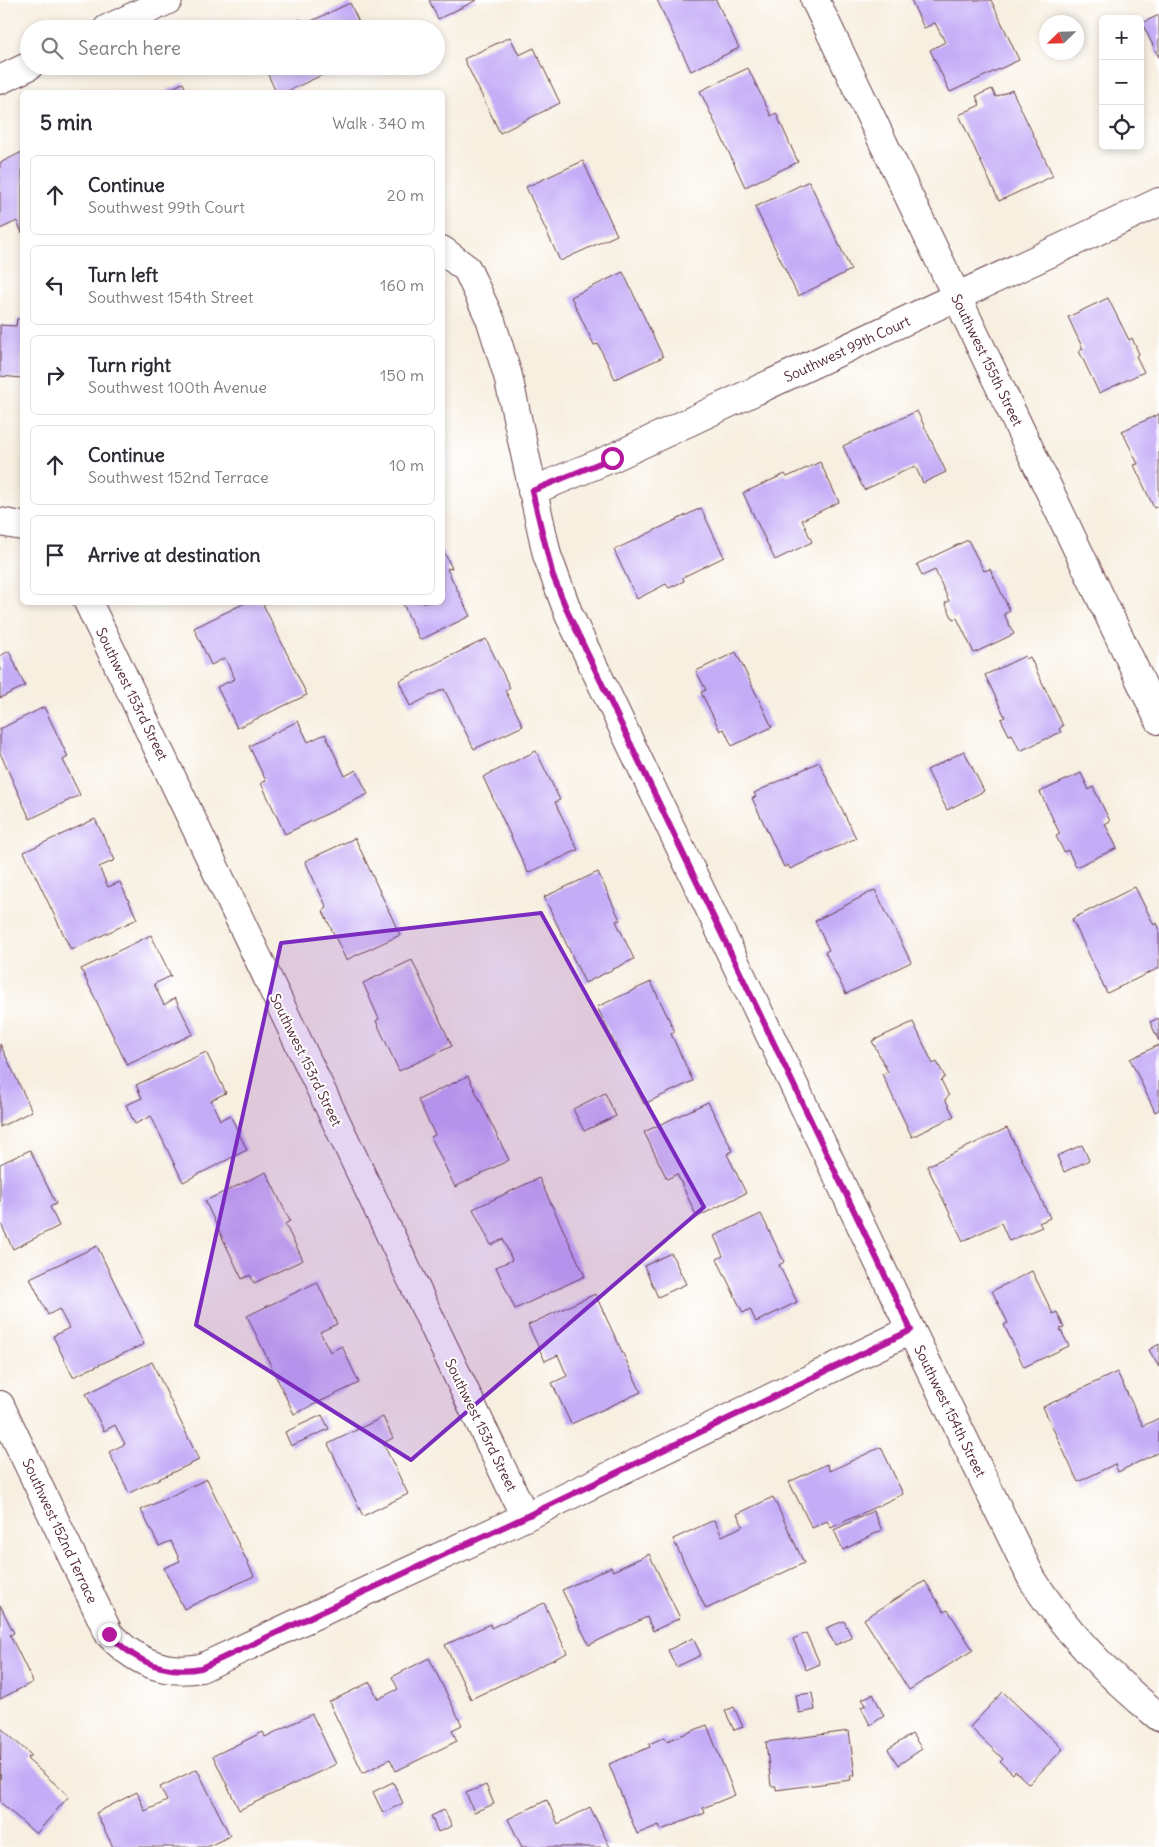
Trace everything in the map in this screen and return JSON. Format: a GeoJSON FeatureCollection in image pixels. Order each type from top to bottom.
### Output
{"type":"FeatureCollection","features":[{"type":"Feature","properties":{"kind":"street"},"geometry":{"type":"LineString","coordinates":[[127,20],[168,0]]}},
{"type":"Feature","properties":{"kind":"street","name":"Southwest 155th Street"},"geometry":{"type":"LineString","coordinates":[[815,0],[1159,720]]}},
{"type":"Feature","properties":{"kind":"street"},"geometry":{"type":"LineString","coordinates":[[0,80],[20,70]]}},
{"type":"Feature","properties":{"kind":"street","name":"Southwest 99th Court"},"geometry":{"type":"LineString","coordinates":[[532,491],[605,461],[1159,202]]}},
{"type":"Feature","properties":{"kind":"street","name":"Southwest 154th Street"},"geometry":{"type":"LineString","coordinates":[[445,252],[467,269],[491,321],[508,376],[532,491],[553,576],[569,615],[1032,1579],[1045,1599],[1079,1640],[1137,1699],[1159,1717]]}},
{"type":"Feature","properties":{"kind":"street","name":"Southwest 153rd Street"},"geometry":{"type":"LineString","coordinates":[[89,605],[525,1517]]}},
{"type":"Feature","properties":{"kind":"street","name":"Southwest 152nd Terrace"},"geometry":{"type":"LineString","coordinates":[[0,1405],[109,1634],[129,1653],[154,1666],[177,1670],[201,1668],[525,1517],[911,1330]]}},
{"type":"Feature","properties":{"kind":"highlighted area"},"geometry":{"type":"Polygon","coordinates":[[[541,913],[704,1207],[411,1460],[196,1325],[281,943],[541,913]]]}},
{"type":"Feature","properties":{"kind":"building"},"geometry":{"type":"Polygon","coordinates":[[[429,0],[477,0],[438,19],[429,0]]]}},
{"type":"Feature","properties":{"kind":"building"},"geometry":{"type":"Polygon","coordinates":[[[657,0],[716,0],[739,48],[691,71],[657,0]]]}},
{"type":"Feature","properties":{"kind":"building"},"geometry":{"type":"Polygon","coordinates":[[[911,0],[991,0],[1019,60],[950,92],[930,50],[945,42],[935,23],[924,28],[911,0]]]}},
{"type":"Feature","properties":{"kind":"building"},"geometry":{"type":"Polygon","coordinates":[[[350,3],[358,20],[314,20],[350,3]]]}},
{"type":"Feature","properties":{"kind":"building"},"geometry":{"type":"Polygon","coordinates":[[[1159,15],[1159,58],[1144,27],[1144,22],[1159,15]]]}},
{"type":"Feature","properties":{"kind":"building"},"geometry":{"type":"Polygon","coordinates":[[[510,37],[519,55],[534,48],[560,103],[500,133],[464,59],[510,37]]]}},
{"type":"Feature","properties":{"kind":"building"},"geometry":{"type":"Polygon","coordinates":[[[748,68],[771,116],[776,113],[798,162],[745,187],[700,91],[748,68]]]}},
{"type":"Feature","properties":{"kind":"building"},"geometry":{"type":"Polygon","coordinates":[[[268,75],[322,75],[290,90],[275,90],[268,75]]]}},
{"type":"Feature","properties":{"kind":"building"},"geometry":{"type":"Polygon","coordinates":[[[183,83],[186,90],[168,90],[183,83]]]}},
{"type":"Feature","properties":{"kind":"building"},"geometry":{"type":"Polygon","coordinates":[[[992,89],[996,97],[1012,90],[1053,176],[999,201],[959,115],[980,105],[976,96],[992,89]]]}},
{"type":"Feature","properties":{"kind":"building"},"geometry":{"type":"Polygon","coordinates":[[[20,153],[20,228],[17,221],[0,229],[0,163],[20,153]]]}},
{"type":"Feature","properties":{"kind":"building"},"geometry":{"type":"Polygon","coordinates":[[[583,161],[617,235],[560,261],[526,187],[583,161]]]}},
{"type":"Feature","properties":{"kind":"building"},"geometry":{"type":"Polygon","coordinates":[[[809,181],[851,270],[798,296],[755,207],[809,181]]]}},
{"type":"Feature","properties":{"kind":"building"},"geometry":{"type":"Polygon","coordinates":[[[623,272],[663,357],[615,379],[598,344],[594,345],[571,297],[623,272]]]}},
{"type":"Feature","properties":{"kind":"building"},"geometry":{"type":"Polygon","coordinates":[[[1108,298],[1129,340],[1132,338],[1139,354],[1136,356],[1144,372],[1099,393],[1079,351],[1083,349],[1068,317],[1108,298]]]}},
{"type":"Feature","properties":{"kind":"building"},"geometry":{"type":"Polygon","coordinates":[[[17,319],[20,319],[20,378],[0,376],[0,325],[16,326],[17,319]]]}},
{"type":"Feature","properties":{"kind":"building"},"geometry":{"type":"Polygon","coordinates":[[[917,411],[946,472],[923,483],[915,466],[864,490],[843,446],[917,411]]]}},
{"type":"Feature","properties":{"kind":"building"},"geometry":{"type":"Polygon","coordinates":[[[1159,414],[1159,506],[1154,508],[1134,465],[1138,464],[1122,431],[1159,414]]]}},
{"type":"Feature","properties":{"kind":"building"},"geometry":{"type":"Polygon","coordinates":[[[820,462],[839,502],[802,520],[812,542],[775,560],[743,493],[785,474],[787,477],[820,462]]]}},
{"type":"Feature","properties":{"kind":"building"},"geometry":{"type":"Polygon","coordinates":[[[701,508],[724,557],[683,577],[684,581],[669,588],[666,584],[637,599],[614,550],[701,508]]]}},
{"type":"Feature","properties":{"kind":"building"},"geometry":{"type":"Polygon","coordinates":[[[968,540],[984,571],[990,569],[1010,611],[1004,614],[1014,634],[974,653],[957,618],[953,619],[945,603],[949,601],[935,570],[922,576],[917,564],[968,540]]]}},
{"type":"Feature","properties":{"kind":"building"},"geometry":{"type":"Polygon","coordinates":[[[445,554],[452,568],[447,569],[470,616],[420,640],[403,605],[445,605],[445,554]]]}},
{"type":"Feature","properties":{"kind":"building"},"geometry":{"type":"Polygon","coordinates":[[[241,605],[263,605],[307,695],[237,728],[217,687],[235,679],[225,658],[211,665],[194,628],[241,605]]]}},
{"type":"Feature","properties":{"kind":"building"},"geometry":{"type":"Polygon","coordinates":[[[486,639],[510,688],[505,690],[523,726],[474,749],[444,689],[410,706],[399,681],[486,639]]]}},
{"type":"Feature","properties":{"kind":"building"},"geometry":{"type":"Polygon","coordinates":[[[9,651],[25,686],[0,698],[0,656],[9,651]]]}},
{"type":"Feature","properties":{"kind":"building"},"geometry":{"type":"Polygon","coordinates":[[[736,652],[772,727],[732,746],[724,729],[720,731],[701,692],[706,690],[696,671],[736,652]]]}},
{"type":"Feature","properties":{"kind":"building"},"geometry":{"type":"Polygon","coordinates":[[[1025,656],[1026,659],[1030,657],[1063,726],[1059,729],[1061,732],[1020,751],[1012,734],[1009,735],[1001,719],[1005,717],[985,675],[1025,656]]]}},
{"type":"Feature","properties":{"kind":"building"},"geometry":{"type":"Polygon","coordinates":[[[44,707],[68,757],[63,760],[80,795],[30,819],[0,753],[0,729],[44,707]]]}},
{"type":"Feature","properties":{"kind":"building"},"geometry":{"type":"Polygon","coordinates":[[[298,721],[308,742],[325,734],[345,776],[356,770],[368,794],[285,834],[261,783],[266,781],[249,746],[298,721]]]}},
{"type":"Feature","properties":{"kind":"building"},"geometry":{"type":"Polygon","coordinates":[[[536,751],[560,800],[555,802],[578,850],[528,873],[483,777],[536,751]]]}},
{"type":"Feature","properties":{"kind":"building"},"geometry":{"type":"Polygon","coordinates":[[[964,751],[984,791],[947,810],[927,770],[964,751]]]}},
{"type":"Feature","properties":{"kind":"building"},"geometry":{"type":"Polygon","coordinates":[[[819,762],[856,838],[790,869],[788,865],[784,867],[752,798],[756,797],[754,793],[819,762]]]}},
{"type":"Feature","properties":{"kind":"building"},"geometry":{"type":"Polygon","coordinates":[[[1081,773],[1089,790],[1093,787],[1110,821],[1105,824],[1117,848],[1076,867],[1068,850],[1064,852],[1056,836],[1060,834],[1040,792],[1081,773]]]}},
{"type":"Feature","properties":{"kind":"building"},"geometry":{"type":"Polygon","coordinates":[[[95,819],[115,860],[99,867],[108,887],[120,882],[137,919],[71,950],[24,852],[95,819]]]}},
{"type":"Feature","properties":{"kind":"building"},"geometry":{"type":"Polygon","coordinates":[[[355,838],[400,935],[346,960],[323,911],[327,908],[305,861],[355,838]]]}},
{"type":"Feature","properties":{"kind":"building"},"geometry":{"type":"Polygon","coordinates":[[[598,872],[620,920],[616,921],[634,959],[585,983],[544,897],[598,872]]]}},
{"type":"Feature","properties":{"kind":"building"},"geometry":{"type":"Polygon","coordinates":[[[1135,887],[1154,925],[1157,923],[1159,928],[1159,968],[1107,993],[1072,919],[1135,887]]]}},
{"type":"Feature","properties":{"kind":"building"},"geometry":{"type":"Polygon","coordinates":[[[875,890],[911,962],[846,994],[825,952],[829,950],[815,921],[875,890]]]}},
{"type":"Feature","properties":{"kind":"building"},"geometry":{"type":"Polygon","coordinates":[[[151,935],[171,976],[154,984],[164,1005],[175,998],[193,1034],[127,1065],[81,969],[151,935]]]}},
{"type":"Feature","properties":{"kind":"building"},"geometry":{"type":"Polygon","coordinates":[[[412,960],[452,1046],[399,1071],[376,1021],[379,1019],[363,983],[412,960]]]}},
{"type":"Feature","properties":{"kind":"building"},"geometry":{"type":"Polygon","coordinates":[[[651,982],[675,1032],[671,1034],[693,1081],[644,1104],[597,1007],[651,982]]]}},
{"type":"Feature","properties":{"kind":"building"},"geometry":{"type":"Polygon","coordinates":[[[1159,1018],[1159,1041],[1150,1022],[1159,1018]]]}},
{"type":"Feature","properties":{"kind":"building"},"geometry":{"type":"Polygon","coordinates":[[[913,1022],[933,1064],[937,1062],[945,1077],[941,1080],[949,1096],[945,1099],[954,1116],[912,1137],[882,1074],[888,1072],[872,1041],[913,1022]]]}},
{"type":"Feature","properties":{"kind":"building"},"geometry":{"type":"Polygon","coordinates":[[[0,1044],[32,1111],[0,1127],[0,1044]]]}},
{"type":"Feature","properties":{"kind":"building"},"geometry":{"type":"Polygon","coordinates":[[[1159,1045],[1159,1110],[1155,1112],[1130,1059],[1159,1045]]]}},
{"type":"Feature","properties":{"kind":"building"},"geometry":{"type":"Polygon","coordinates":[[[206,1052],[226,1093],[211,1100],[220,1120],[230,1115],[247,1150],[183,1182],[151,1116],[135,1124],[126,1105],[142,1098],[136,1085],[206,1052]]]}},
{"type":"Feature","properties":{"kind":"building"},"geometry":{"type":"Polygon","coordinates":[[[468,1076],[509,1160],[455,1187],[431,1137],[435,1135],[418,1100],[468,1076]]]}},
{"type":"Feature","properties":{"kind":"building"},"geometry":{"type":"Polygon","coordinates":[[[605,1093],[616,1116],[584,1131],[573,1109],[605,1093]]]}},
{"type":"Feature","properties":{"kind":"building"},"geometry":{"type":"Polygon","coordinates":[[[708,1102],[733,1151],[727,1154],[746,1193],[697,1217],[677,1174],[667,1179],[644,1132],[708,1102]]]}},
{"type":"Feature","properties":{"kind":"building"},"geometry":{"type":"Polygon","coordinates":[[[1007,1128],[1050,1218],[1039,1223],[1042,1227],[1009,1241],[1001,1223],[963,1241],[927,1166],[1007,1128]]]}},
{"type":"Feature","properties":{"kind":"building"},"geometry":{"type":"Polygon","coordinates":[[[1082,1145],[1089,1160],[1064,1172],[1057,1156],[1082,1145]]]}},
{"type":"Feature","properties":{"kind":"building"},"geometry":{"type":"Polygon","coordinates":[[[30,1150],[56,1204],[50,1207],[59,1226],[13,1249],[0,1222],[0,1164],[30,1150]]]}},
{"type":"Feature","properties":{"kind":"building"},"geometry":{"type":"Polygon","coordinates":[[[266,1172],[290,1221],[285,1224],[303,1260],[254,1283],[250,1275],[242,1279],[205,1201],[266,1172]]]}},
{"type":"Feature","properties":{"kind":"building"},"geometry":{"type":"Polygon","coordinates":[[[539,1178],[585,1276],[515,1309],[496,1267],[512,1260],[503,1239],[491,1245],[473,1209],[539,1178]]]}},
{"type":"Feature","properties":{"kind":"building"},"geometry":{"type":"Polygon","coordinates":[[[761,1214],[784,1262],[779,1265],[797,1302],[756,1322],[750,1309],[743,1313],[717,1259],[723,1256],[714,1236],[761,1214]]]}},
{"type":"Feature","properties":{"kind":"building"},"geometry":{"type":"Polygon","coordinates":[[[97,1246],[144,1344],[73,1377],[53,1336],[69,1328],[59,1309],[48,1315],[30,1278],[97,1246]]]}},
{"type":"Feature","properties":{"kind":"building"},"geometry":{"type":"Polygon","coordinates":[[[671,1253],[686,1284],[658,1297],[644,1266],[671,1253]]]}},
{"type":"Feature","properties":{"kind":"building"},"geometry":{"type":"Polygon","coordinates":[[[1032,1271],[1053,1314],[1057,1312],[1064,1328],[1060,1329],[1069,1346],[1024,1367],[1004,1325],[1008,1323],[992,1291],[1032,1271]]]}},
{"type":"Feature","properties":{"kind":"building"},"geometry":{"type":"Polygon","coordinates":[[[317,1282],[337,1324],[320,1332],[330,1352],[342,1346],[359,1383],[294,1414],[247,1316],[317,1282]]]}},
{"type":"Feature","properties":{"kind":"building"},"geometry":{"type":"Polygon","coordinates":[[[595,1294],[641,1392],[571,1424],[552,1383],[567,1376],[558,1355],[545,1361],[528,1325],[595,1294]]]}},
{"type":"Feature","properties":{"kind":"building"},"geometry":{"type":"Polygon","coordinates":[[[1159,1344],[1159,1367],[1149,1350],[1159,1344]]]}},
{"type":"Feature","properties":{"kind":"building"},"geometry":{"type":"Polygon","coordinates":[[[152,1362],[199,1460],[129,1493],[109,1452],[125,1444],[115,1425],[104,1431],[86,1394],[152,1362]]]}},
{"type":"Feature","properties":{"kind":"building"},"geometry":{"type":"Polygon","coordinates":[[[1117,1372],[1143,1426],[1159,1418],[1159,1452],[1118,1472],[1115,1464],[1078,1482],[1043,1407],[1117,1372]]]}},
{"type":"Feature","properties":{"kind":"building"},"geometry":{"type":"Polygon","coordinates":[[[322,1415],[329,1429],[291,1446],[285,1432],[322,1415]]]}},
{"type":"Feature","properties":{"kind":"building"},"geometry":{"type":"Polygon","coordinates":[[[383,1417],[393,1438],[383,1443],[408,1494],[363,1516],[328,1444],[383,1417]]]}},
{"type":"Feature","properties":{"kind":"building"},"geometry":{"type":"Polygon","coordinates":[[[881,1447],[903,1494],[831,1528],[827,1521],[812,1528],[789,1482],[827,1464],[830,1471],[881,1447]]]}},
{"type":"Feature","properties":{"kind":"building"},"geometry":{"type":"Polygon","coordinates":[[[207,1479],[254,1576],[184,1609],[164,1568],[180,1561],[171,1541],[159,1546],[141,1510],[207,1479]]]}},
{"type":"Feature","properties":{"kind":"building"},"geometry":{"type":"Polygon","coordinates":[[[773,1497],[804,1563],[706,1609],[673,1539],[714,1520],[722,1536],[743,1526],[737,1514],[773,1497]]]}},
{"type":"Feature","properties":{"kind":"building"},"geometry":{"type":"Polygon","coordinates":[[[873,1511],[882,1530],[843,1550],[834,1530],[873,1511]]]}},
{"type":"Feature","properties":{"kind":"building"},"geometry":{"type":"Polygon","coordinates":[[[649,1554],[680,1618],[653,1631],[647,1617],[589,1645],[562,1590],[611,1567],[613,1571],[649,1554]]]}},
{"type":"Feature","properties":{"kind":"building"},"geometry":{"type":"Polygon","coordinates":[[[925,1581],[944,1612],[948,1610],[973,1650],[909,1690],[864,1619],[925,1581]]]}},
{"type":"Feature","properties":{"kind":"building"},"geometry":{"type":"Polygon","coordinates":[[[544,1603],[567,1653],[471,1699],[445,1645],[490,1624],[491,1628],[544,1603]]]}},
{"type":"Feature","properties":{"kind":"building"},"geometry":{"type":"Polygon","coordinates":[[[0,1605],[14,1633],[10,1635],[33,1682],[0,1699],[0,1605]]]}},
{"type":"Feature","properties":{"kind":"building"},"geometry":{"type":"Polygon","coordinates":[[[844,1621],[852,1638],[835,1645],[826,1628],[844,1621]]]}},
{"type":"Feature","properties":{"kind":"building"},"geometry":{"type":"Polygon","coordinates":[[[806,1633],[820,1664],[806,1670],[793,1639],[806,1633]]]}},
{"type":"Feature","properties":{"kind":"building"},"geometry":{"type":"Polygon","coordinates":[[[693,1638],[701,1655],[676,1667],[668,1650],[693,1638]]]}},
{"type":"Feature","properties":{"kind":"building"},"geometry":{"type":"Polygon","coordinates":[[[429,1658],[462,1725],[452,1730],[457,1741],[396,1771],[390,1759],[363,1773],[329,1702],[370,1682],[378,1699],[398,1689],[392,1677],[429,1658]]]}},
{"type":"Feature","properties":{"kind":"building"},"geometry":{"type":"Polygon","coordinates":[[[1003,1692],[1063,1749],[1029,1784],[1015,1771],[1013,1774],[1000,1762],[1003,1759],[970,1727],[1003,1692]]]}},
{"type":"Feature","properties":{"kind":"building"},"geometry":{"type":"Polygon","coordinates":[[[812,1693],[815,1710],[799,1713],[796,1695],[812,1693]]]}},
{"type":"Feature","properties":{"kind":"building"},"geometry":{"type":"Polygon","coordinates":[[[873,1694],[884,1716],[870,1725],[861,1707],[866,1705],[862,1699],[873,1694]]]}},
{"type":"Feature","properties":{"kind":"building"},"geometry":{"type":"Polygon","coordinates":[[[734,1707],[743,1727],[734,1730],[725,1711],[734,1707]]]}},
{"type":"Feature","properties":{"kind":"building"},"geometry":{"type":"Polygon","coordinates":[[[312,1714],[336,1764],[239,1810],[213,1756],[263,1732],[265,1737],[312,1714]]]}},
{"type":"Feature","properties":{"kind":"building"},"geometry":{"type":"Polygon","coordinates":[[[707,1725],[735,1795],[703,1808],[705,1813],[661,1830],[659,1825],[637,1834],[609,1764],[650,1747],[649,1744],[665,1737],[667,1741],[707,1725]]]}},
{"type":"Feature","properties":{"kind":"building"},"geometry":{"type":"Polygon","coordinates":[[[1,1728],[31,1755],[27,1759],[69,1796],[36,1834],[0,1802],[1,1728]]]}},
{"type":"Feature","properties":{"kind":"building"},"geometry":{"type":"Polygon","coordinates":[[[849,1731],[855,1775],[850,1775],[851,1780],[776,1790],[776,1786],[771,1786],[766,1742],[849,1731]]]}},
{"type":"Feature","properties":{"kind":"building"},"geometry":{"type":"Polygon","coordinates":[[[912,1734],[922,1749],[898,1765],[888,1749],[912,1734]]]}},
{"type":"Feature","properties":{"kind":"building"},"geometry":{"type":"Polygon","coordinates":[[[197,1769],[230,1836],[207,1847],[113,1847],[96,1813],[137,1792],[145,1811],[167,1801],[160,1787],[197,1769]]]}},
{"type":"Feature","properties":{"kind":"building"},"geometry":{"type":"Polygon","coordinates":[[[393,1782],[403,1803],[383,1813],[373,1792],[393,1782]]]}},
{"type":"Feature","properties":{"kind":"building"},"geometry":{"type":"Polygon","coordinates":[[[486,1785],[494,1804],[474,1812],[466,1793],[486,1785]]]}},
{"type":"Feature","properties":{"kind":"building"},"geometry":{"type":"Polygon","coordinates":[[[547,1800],[558,1824],[590,1807],[610,1847],[522,1847],[508,1819],[547,1800]]]}},
{"type":"Feature","properties":{"kind":"building"},"geometry":{"type":"Polygon","coordinates":[[[444,1810],[452,1826],[438,1832],[431,1816],[444,1810]]]}},
{"type":"Feature","properties":{"kind":"route"},"geometry":{"type":"LineString","coordinates":[[109,1634],[129,1653],[154,1666],[189,1671],[201,1668],[525,1517],[911,1330],[569,615],[553,576],[532,491],[612,458]]}}]}
